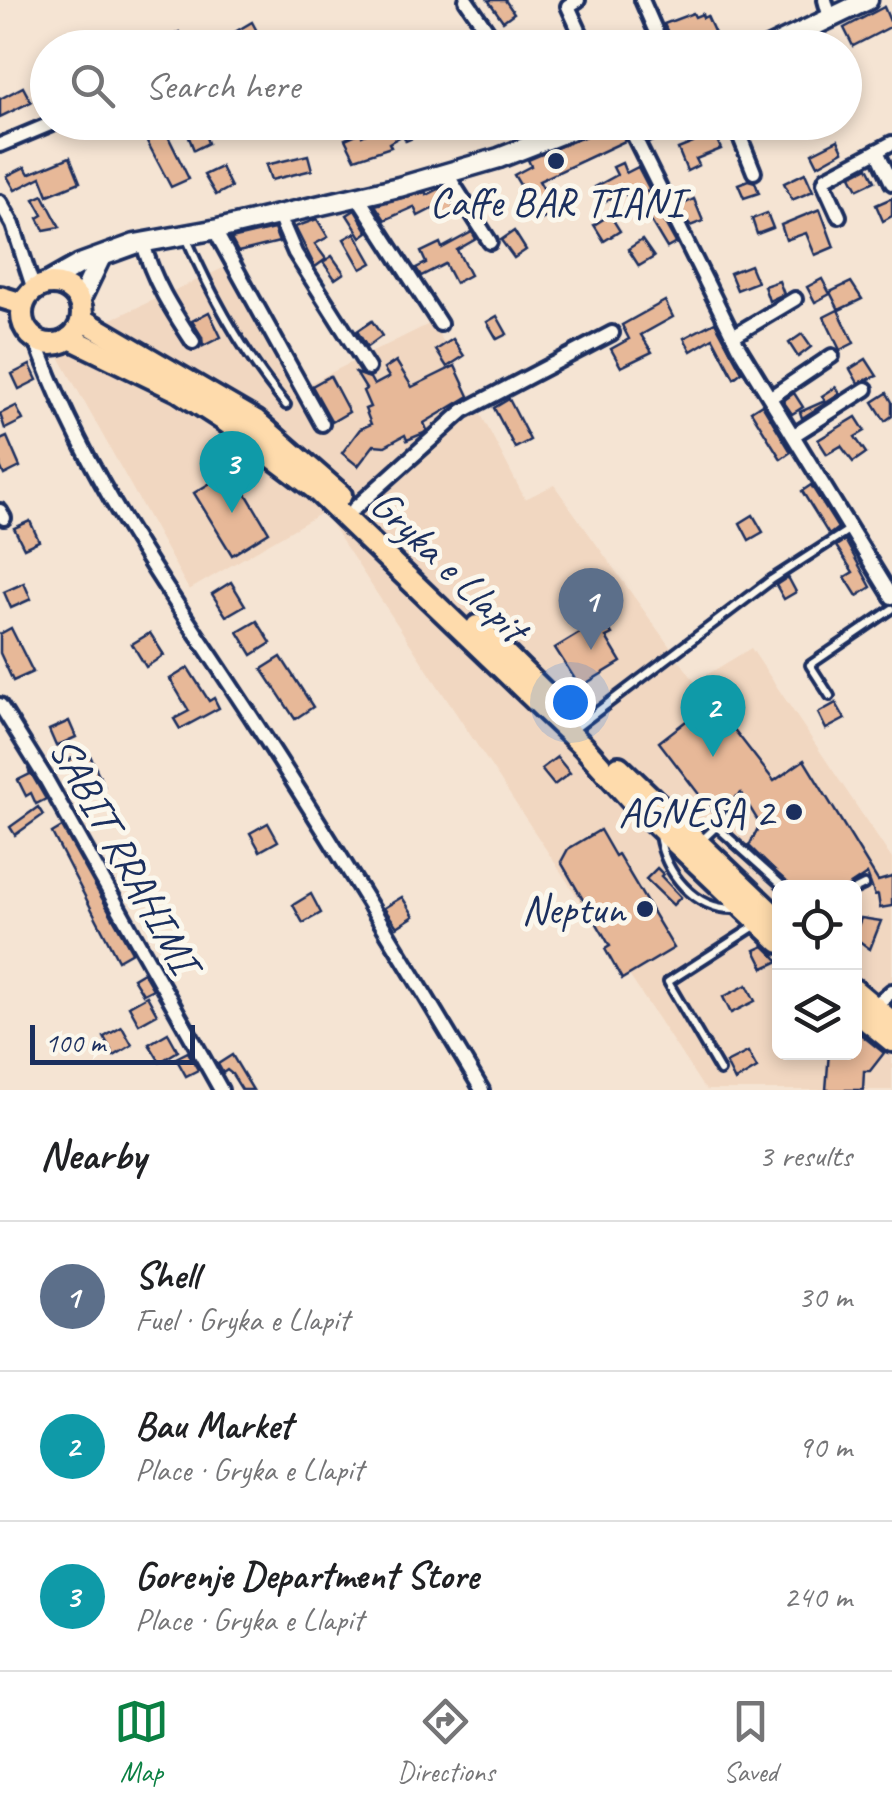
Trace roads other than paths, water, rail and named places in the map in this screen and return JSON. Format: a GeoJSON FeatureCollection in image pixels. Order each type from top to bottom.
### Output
{"type":"FeatureCollection","features":[{"type":"Feature","properties":{"kind":"main road"},"geometry":{"type":"LineString","coordinates":[[796,30],[828,9],[868,0]]}},
{"type":"Feature","properties":{"kind":"main road"},"geometry":{"type":"LineString","coordinates":[[32,336],[22,320],[29,297],[80,264],[143,242],[279,216],[446,173],[499,158],[531,140]]}},
{"type":"Feature","properties":{"kind":"main road"},"geometry":{"type":"LineString","coordinates":[[0,321],[48,343],[70,338],[100,259]]}},
{"type":"Feature","properties":{"kind":"main road"},"geometry":{"type":"LineString","coordinates":[[0,297],[29,297],[51,284],[60,285],[68,288],[82,311]]}},
{"type":"Feature","properties":{"kind":"main road","name":"Gryka e Llapit"},"geometry":{"type":"LineString","coordinates":[[82,311],[256,421],[355,508],[696,843],[762,919]]}},
{"type":"Feature","properties":{"kind":"main road","name":"Gryka e Llapit"},"geometry":{"type":"LineString","coordinates":[[70,338],[179,391],[314,488],[583,746],[662,829],[762,919]]}},
{"type":"Feature","properties":{"kind":"main road"},"geometry":{"type":"LineString","coordinates":[[864,1009],[892,1022]]}},
{"type":"Feature","properties":{"kind":"main road"},"geometry":{"type":"LineString","coordinates":[[864,1009],[892,1040]]}},
{"type":"Feature","properties":{"kind":"street"},"geometry":{"type":"LineString","coordinates":[[466,0],[487,30]]}},
{"type":"Feature","properties":{"kind":"street"},"geometry":{"type":"LineString","coordinates":[[578,0],[568,6],[578,30]]}},
{"type":"Feature","properties":{"kind":"street"},"geometry":{"type":"LineString","coordinates":[[642,0],[656,30]]}},
{"type":"Feature","properties":{"kind":"street"},"geometry":{"type":"LineString","coordinates":[[0,145],[30,132]]}},
{"type":"Feature","properties":{"kind":"street"},"geometry":{"type":"LineString","coordinates":[[635,140],[733,336],[892,596]]}},
{"type":"Feature","properties":{"kind":"street"},"geometry":{"type":"LineString","coordinates":[[741,140],[754,172]]}},
{"type":"Feature","properties":{"kind":"street"},"geometry":{"type":"LineString","coordinates":[[839,216],[824,184],[826,178],[892,143]]}},
{"type":"Feature","properties":{"kind":"street"},"geometry":{"type":"LineString","coordinates":[[877,151],[892,183]]}},
{"type":"Feature","properties":{"kind":"street"},"geometry":{"type":"LineString","coordinates":[[446,173],[490,242]]}},
{"type":"Feature","properties":{"kind":"street"},"geometry":{"type":"LineString","coordinates":[[358,197],[440,324]]}},
{"type":"Feature","properties":{"kind":"street"},"geometry":{"type":"LineString","coordinates":[[0,202],[13,224],[29,297]]}},
{"type":"Feature","properties":{"kind":"street"},"geometry":{"type":"LineString","coordinates":[[279,216],[294,253],[368,368]]}},
{"type":"Feature","properties":{"kind":"street"},"geometry":{"type":"LineString","coordinates":[[218,229],[219,238],[322,424]]}},
{"type":"Feature","properties":{"kind":"street"},"geometry":{"type":"LineString","coordinates":[[143,242],[164,297],[192,342]]}},
{"type":"Feature","properties":{"kind":"street"},"geometry":{"type":"LineString","coordinates":[[733,336],[795,299]]}},
{"type":"Feature","properties":{"kind":"street","name":"Gryka e Llapit"},"geometry":{"type":"LineString","coordinates":[[355,508],[463,411],[612,333]]}},
{"type":"Feature","properties":{"kind":"street"},"geometry":{"type":"LineString","coordinates":[[32,336],[108,493],[330,836],[482,1090]]}},
{"type":"Feature","properties":{"kind":"street"},"geometry":{"type":"LineString","coordinates":[[771,397],[832,356]]}},
{"type":"Feature","properties":{"kind":"street"},"geometry":{"type":"LineString","coordinates":[[794,435],[866,389]]}},
{"type":"Feature","properties":{"kind":"street","name":"SABIT RRAHIMI"},"geometry":{"type":"LineString","coordinates":[[0,704],[221,1090]]}},
{"type":"Feature","properties":{"kind":"street"},"geometry":{"type":"LineString","coordinates":[[864,1009],[892,990]]}},
{"type":"Feature","properties":{"kind":"lane"},"geometry":{"type":"LineString","coordinates":[[186,236],[256,370],[286,404]]}},
{"type":"Feature","properties":{"kind":"lane"},"geometry":{"type":"LineString","coordinates":[[578,727],[771,580],[850,530]]}},
{"type":"Feature","properties":{"kind":"lane"},"geometry":{"type":"LineString","coordinates":[[830,696],[810,665],[892,609]]}},
{"type":"Feature","properties":{"kind":"lane"},"geometry":{"type":"LineString","coordinates":[[696,843],[706,839],[737,807]]}},
{"type":"Feature","properties":{"kind":"lane"},"geometry":{"type":"LineString","coordinates":[[716,826],[776,880]]}},
{"type":"Feature","properties":{"kind":"lane"},"geometry":{"type":"LineString","coordinates":[[720,1071],[668,982],[762,919]]}},
{"type":"Feature","properties":{"kind":"place","name":"Caffe BAR TIANI"},"geometry":{"type":"Point","coordinates":[556,161]}},
{"type":"Feature","properties":{"kind":"place","name":"Gorenje Department Store"},"geometry":{"type":"Point","coordinates":[232,513]}},
{"type":"Feature","properties":{"kind":"place","name":"Shell"},"geometry":{"type":"Point","coordinates":[591,650]}},
{"type":"Feature","properties":{"kind":"place","name":"Bau Market"},"geometry":{"type":"Point","coordinates":[713,757]}},
{"type":"Feature","properties":{"kind":"place","name":"AGNESA 2"},"geometry":{"type":"Point","coordinates":[794,812]}},
{"type":"Feature","properties":{"kind":"place","name":"Neptun"},"geometry":{"type":"Point","coordinates":[645,909]}}]}
